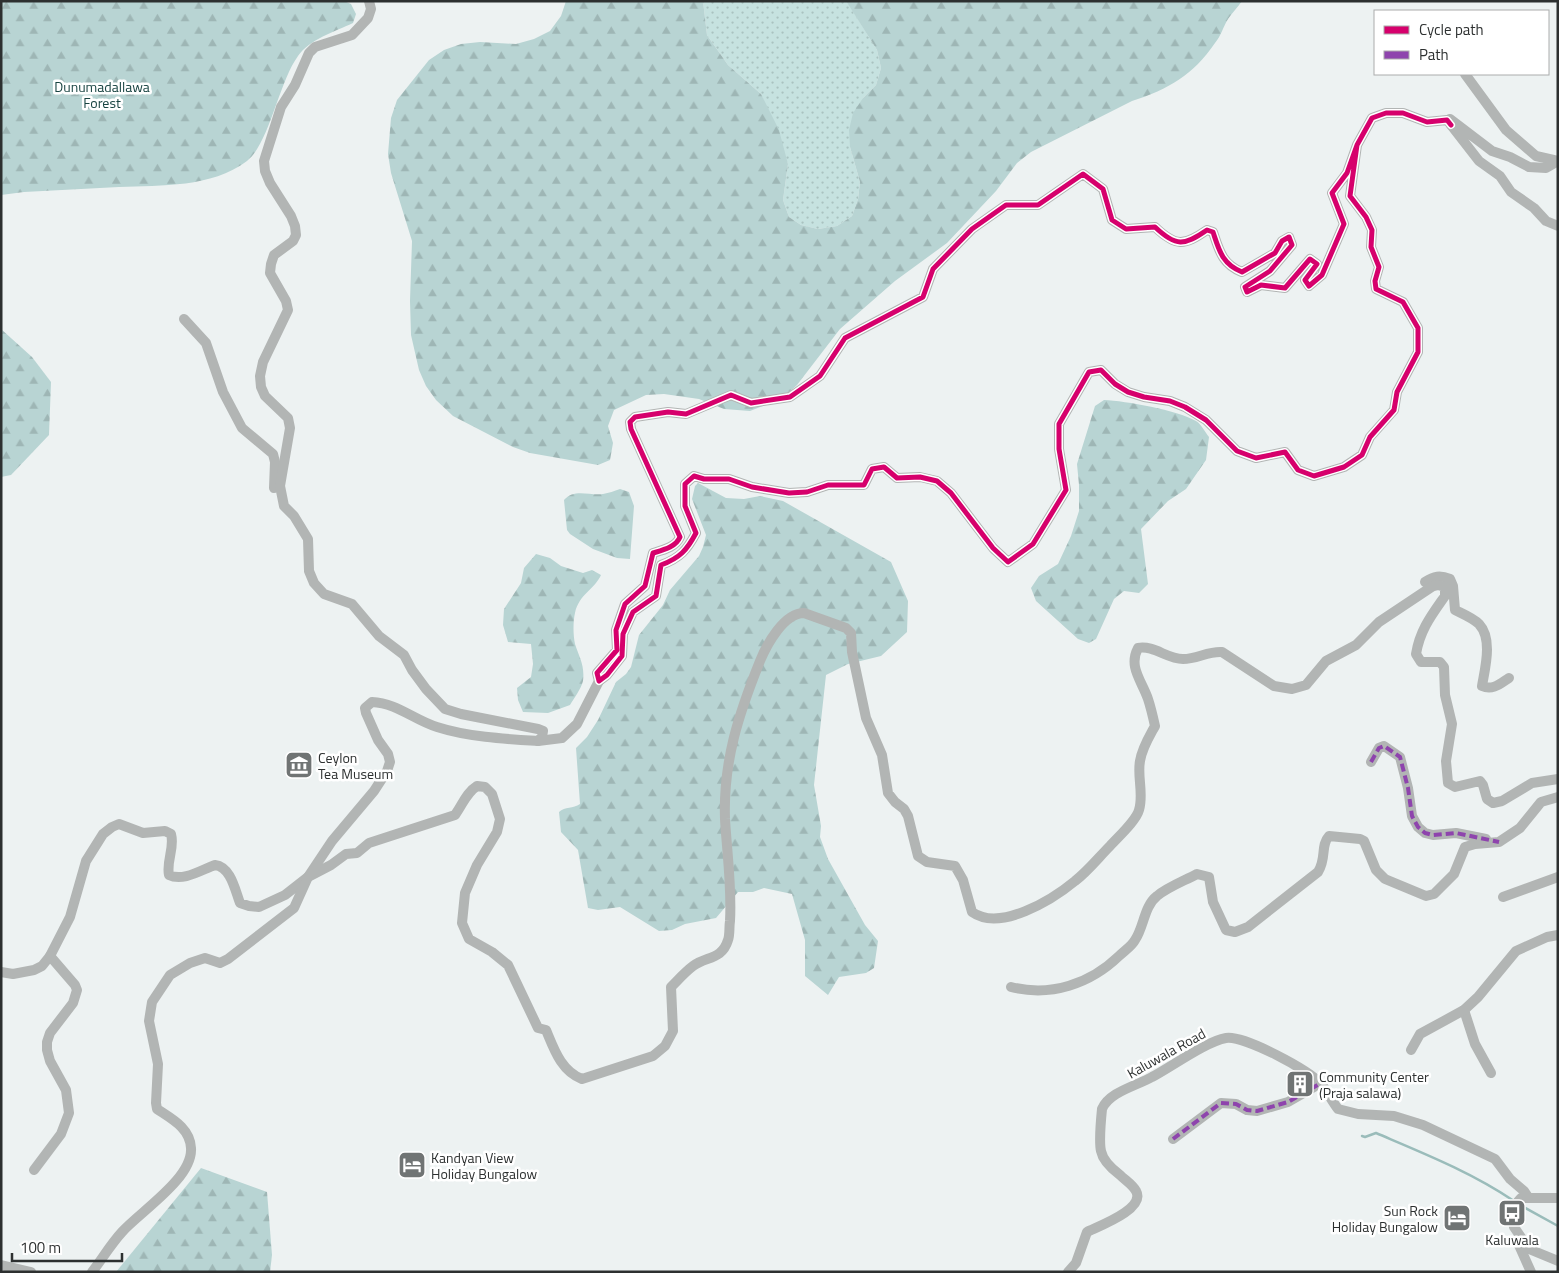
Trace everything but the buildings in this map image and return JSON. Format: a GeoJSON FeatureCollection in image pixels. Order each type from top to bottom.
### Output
{"type":"FeatureCollection","features":[{"type":"Feature","properties":{"kind":"street"},"geometry":{"type":"LineString","coordinates":[[284,506],[280,486],[290,428],[288,418],[265,396],[261,387],[260,376],[263,362],[288,310],[286,301],[270,273],[271,264],[274,256],[293,241],[296,235],[291,216],[270,183],[264,161],[281,107],[295,85],[309,53],[315,47],[352,35],[368,18],[371,9],[369,1]]}},
{"type":"Feature","properties":{"kind":"street"},"geometry":{"type":"LineString","coordinates":[[1466,75],[1506,130],[1536,156],[1558,161]]}},
{"type":"Feature","properties":{"kind":"street"},"geometry":{"type":"LineString","coordinates":[[598,681],[597,673],[617,650],[616,630],[625,604],[645,586],[653,553],[670,547],[679,541],[680,537],[631,429],[630,422],[635,417],[668,412],[686,414],[731,395],[751,404],[790,397],[820,376],[845,338],[923,296],[933,269],[972,229],[1006,204],[1038,205],[1083,174],[1103,189],[1112,220],[1126,229],[1155,227],[1166,238],[1178,243],[1194,239],[1207,230],[1213,232],[1219,252],[1231,268],[1242,272],[1275,253],[1282,241],[1289,236],[1292,245],[1270,271],[1244,287],[1247,292],[1261,285],[1285,288],[1310,259],[1317,264],[1305,280],[1309,286],[1322,275],[1344,224],[1332,193],[1347,173],[1357,145],[1372,118],[1386,113],[1403,113],[1427,122],[1447,120],[1479,162],[1500,176],[1511,192],[1534,208],[1546,221],[1558,226]]}},
{"type":"Feature","properties":{"kind":"street"},"geometry":{"type":"LineString","coordinates":[[1451,125],[1450,119],[1492,150],[1510,156],[1528,167],[1546,168],[1558,161]]}},
{"type":"Feature","properties":{"kind":"street"},"geometry":{"type":"LineString","coordinates":[[92,1272],[123,1232],[179,1177],[189,1162],[192,1148],[189,1137],[183,1127],[158,1109],[156,1103],[158,1064],[149,1020],[152,1002],[170,975],[190,963],[205,958],[220,963],[228,959],[294,908],[308,877],[332,841],[374,791],[387,771],[390,762],[388,754],[378,740],[365,708],[372,702],[383,703],[436,727],[494,738],[538,741],[562,738],[578,724],[598,681],[607,675],[622,656],[624,634],[633,612],[656,596],[661,565],[673,561],[688,547],[696,533],[685,506],[685,484],[694,476],[704,479],[729,479],[752,488],[789,493],[807,492],[828,485],[864,485],[872,469],[884,467],[897,478],[920,477],[937,481],[951,493],[994,548],[1008,562],[1033,544],[1066,490],[1059,449],[1059,424],[1089,372],[1101,370],[1115,384],[1128,392],[1185,406],[1206,420],[1237,451],[1256,458],[1285,452],[1298,470],[1314,476],[1344,467],[1362,455],[1370,437],[1394,410],[1397,392],[1418,352],[1418,328],[1403,302],[1376,289],[1375,281],[1379,267],[1371,247],[1372,230],[1366,216],[1350,196],[1357,145]]}},
{"type":"Feature","properties":{"kind":"street"},"geometry":{"type":"LineString","coordinates":[[184,318],[206,343],[222,392],[242,428],[272,454],[275,462],[274,493],[294,516],[308,539],[309,570],[314,583],[324,594],[352,604],[379,636],[404,655],[426,689],[446,708],[461,714],[538,728],[543,731],[542,737],[538,741]]}},
{"type":"Feature","properties":{"kind":"street"},"geometry":{"type":"LineString","coordinates":[[1433,586],[1425,582],[1432,577],[1441,576],[1450,579],[1453,586],[1455,610],[1478,622],[1484,630],[1487,650],[1482,686],[1486,688],[1495,687],[1509,678]]}},
{"type":"Feature","properties":{"kind":"street"},"geometry":{"type":"LineString","coordinates":[[1,972],[13,974],[34,970],[42,966],[50,956],[70,917],[86,861],[103,834],[119,824],[143,833],[165,831],[171,834],[173,841],[167,868],[169,875],[174,878],[215,865],[220,866],[227,870],[240,903],[249,906],[259,906],[285,894],[308,877],[331,865],[346,854],[357,854],[369,844],[455,815],[463,803],[467,792],[476,786],[485,787],[492,794],[500,819],[497,832],[477,866],[465,893],[462,923],[469,939],[492,952],[508,965],[538,1028],[546,1030],[561,1062],[572,1075],[582,1079],[654,1056],[665,1046],[673,1031],[671,987],[694,965],[719,955],[728,940],[731,906],[725,817],[726,774],[731,742],[747,694],[768,644],[787,621],[798,613],[804,613],[846,628],[851,632],[852,652],[866,718],[882,754],[888,793],[894,802],[904,809],[908,816],[918,856],[927,862],[955,866],[963,880],[972,912],[984,918],[1003,918],[1046,902],[1077,880],[1122,833],[1139,812],[1142,791],[1139,762],[1142,750],[1155,726],[1148,699],[1134,666],[1134,656],[1138,648],[1146,646],[1165,655],[1182,659],[1193,658],[1212,651],[1222,652],[1274,686],[1292,689],[1306,685],[1326,661],[1356,645],[1379,622],[1433,586],[1438,585],[1444,588],[1445,596],[1425,625],[1418,639],[1416,654],[1421,662],[1440,662],[1444,667],[1445,695],[1452,724],[1446,761],[1448,783],[1455,787],[1480,781],[1484,784],[1486,799],[1493,803],[1502,801],[1532,783],[1558,779]]}},
{"type":"Feature","properties":{"kind":"street"},"geometry":{"type":"LineString","coordinates":[[1371,762],[1379,748],[1384,746],[1400,757],[1408,788],[1412,816],[1418,827],[1425,833],[1456,833],[1499,842]]}},
{"type":"Feature","properties":{"kind":"street"},"geometry":{"type":"LineString","coordinates":[[1011,987],[1028,991],[1062,988],[1075,985],[1109,966],[1135,941],[1150,904],[1156,896],[1197,874],[1209,877],[1213,902],[1226,930],[1235,932],[1248,927],[1318,872],[1323,864],[1325,841],[1329,836],[1364,841],[1376,870],[1385,879],[1426,896],[1434,894],[1454,874],[1464,848],[1475,844],[1499,842],[1520,828],[1541,802],[1558,797]]}},
{"type":"Feature","properties":{"kind":"street"},"geometry":{"type":"LineString","coordinates":[[1503,897],[1558,877]]}},
{"type":"Feature","properties":{"kind":"street"},"geometry":{"type":"LineString","coordinates":[[1411,1050],[1420,1034],[1464,1010],[1478,997],[1516,951],[1558,934]]}},
{"type":"Feature","properties":{"kind":"street"},"geometry":{"type":"LineString","coordinates":[[34,1170],[61,1134],[69,1113],[66,1090],[46,1050],[50,1033],[73,1003],[77,990],[75,984],[50,956]]}},
{"type":"Feature","properties":{"kind":"street"},"geometry":{"type":"LineString","coordinates":[[1464,1010],[1475,1044],[1491,1073]]}},
{"type":"Feature","properties":{"kind":"street","name":"Kaluwala Road"},"geometry":{"type":"LineString","coordinates":[[1068,1272],[1076,1263],[1087,1232],[1124,1214],[1134,1206],[1137,1199],[1137,1193],[1133,1187],[1110,1167],[1101,1151],[1102,1109],[1104,1103],[1116,1094],[1151,1078],[1215,1041],[1228,1037],[1242,1040],[1303,1069],[1321,1083],[1338,1109],[1358,1114],[1394,1116],[1423,1125],[1495,1159],[1510,1179],[1524,1191],[1521,1200]]}},
{"type":"Feature","properties":{"kind":"street"},"geometry":{"type":"LineString","coordinates":[[1173,1139],[1221,1103],[1236,1104],[1247,1110],[1257,1111],[1288,1102],[1321,1083]]}},
{"type":"Feature","properties":{"kind":"street"},"geometry":{"type":"LineString","coordinates":[[1531,1272],[1518,1243],[1512,1213],[1521,1200],[1558,1198]]}},
{"type":"Feature","properties":{"kind":"street"},"geometry":{"type":"LineString","coordinates":[[1514,1227],[1528,1249],[1558,1261]]}},
{"type":"Feature","properties":{"kind":"street"},"geometry":{"type":"LineString","coordinates":[[1,1265],[31,1272]]}},
{"type":"Feature","properties":{"kind":"shaded area"},"geometry":{"type":"Polygon","coordinates":[[[703,1],[846,1],[877,50],[881,68],[876,85],[863,98],[850,147],[860,182],[858,199],[852,216],[837,226],[818,229],[801,225],[789,217],[783,200],[788,164],[761,94],[728,65],[707,35],[703,1]]]}},
{"type":"Feature","properties":{"kind":"green space","name":"Dunumadallawa Forest"},"geometry":{"type":"Polygon","coordinates":[[[1,1],[344,1],[351,4],[356,14],[353,23],[316,40],[298,56],[285,81],[262,141],[255,153],[247,161],[233,170],[202,181],[169,185],[24,192],[1,195],[1,1]]]}},
{"type":"Feature","properties":{"kind":"green space"},"geometry":{"type":"Polygon","coordinates":[[[566,1],[703,1],[707,35],[728,65],[761,94],[779,130],[788,164],[783,200],[789,217],[801,225],[818,229],[837,226],[852,216],[858,199],[860,182],[850,147],[849,130],[853,113],[863,98],[876,85],[881,68],[877,50],[846,1],[1242,1],[1228,19],[1219,37],[1207,54],[1179,80],[1132,101],[1031,152],[1017,163],[996,191],[947,243],[895,281],[840,329],[797,385],[783,398],[750,411],[724,409],[699,399],[664,394],[646,395],[614,410],[608,426],[613,443],[610,460],[598,465],[530,453],[513,447],[453,416],[436,400],[426,386],[419,370],[411,335],[412,241],[391,173],[388,154],[391,118],[397,100],[429,60],[444,50],[461,44],[480,42],[516,44],[534,39],[550,31],[561,16],[566,1]]]}},
{"type":"Feature","properties":{"kind":"green space"},"geometry":{"type":"Polygon","coordinates":[[[1,329],[32,357],[51,382],[49,435],[11,475],[1,477],[1,329]]]}},
{"type":"Feature","properties":{"kind":"green space"},"geometry":{"type":"Polygon","coordinates":[[[1104,400],[1125,402],[1177,413],[1198,422],[1209,437],[1206,460],[1186,489],[1168,501],[1141,529],[1148,584],[1139,593],[1124,591],[1114,599],[1096,639],[1089,643],[1078,639],[1036,601],[1031,588],[1039,576],[1058,564],[1071,536],[1079,511],[1077,464],[1095,406],[1104,400]]]}},
{"type":"Feature","properties":{"kind":"green space"},"geometry":{"type":"Polygon","coordinates":[[[698,483],[726,498],[744,499],[760,496],[783,501],[891,562],[908,601],[907,632],[881,656],[848,664],[826,675],[814,785],[821,826],[820,837],[828,859],[865,925],[878,941],[874,968],[866,973],[839,977],[828,995],[805,976],[805,940],[792,894],[764,888],[753,892],[738,892],[716,918],[685,924],[672,930],[659,931],[620,907],[598,910],[588,908],[578,850],[561,832],[559,812],[580,804],[576,748],[587,737],[598,720],[616,682],[631,667],[639,635],[663,605],[670,590],[699,556],[703,547],[706,535],[692,499],[695,486],[698,483]]]}},
{"type":"Feature","properties":{"kind":"green space"},"geometry":{"type":"Polygon","coordinates":[[[620,489],[629,492],[634,506],[630,559],[617,558],[593,549],[567,530],[564,500],[568,496],[577,493],[603,494],[620,489]]]}},
{"type":"Feature","properties":{"kind":"green space"},"geometry":{"type":"Polygon","coordinates":[[[536,554],[550,558],[561,566],[583,573],[592,570],[601,575],[583,596],[574,616],[574,636],[582,666],[582,684],[570,705],[548,713],[523,712],[518,700],[517,688],[531,677],[533,664],[531,644],[508,642],[503,625],[504,609],[521,583],[524,568],[536,554]]]}},
{"type":"Feature","properties":{"kind":"green space"},"geometry":{"type":"Polygon","coordinates":[[[201,1168],[267,1192],[272,1255],[270,1272],[116,1272],[201,1168]]]}},
{"type":"Feature","properties":{"kind":"waterway"},"geometry":{"type":"LineString","coordinates":[[1362,1136],[1365,1137],[1376,1133],[1464,1172],[1514,1201]]}},
{"type":"Feature","properties":{"kind":"waterway"},"geometry":{"type":"LineString","coordinates":[[1518,1204],[1558,1226]]}},
{"type":"Feature","properties":{"kind":"marked path"},"geometry":{"type":"LineString","coordinates":[[1371,762],[1379,748],[1384,746],[1400,757],[1408,788],[1412,816],[1418,827],[1425,833],[1433,835],[1456,833],[1499,842]]}},
{"type":"Feature","properties":{"kind":"marked path"},"geometry":{"type":"LineString","coordinates":[[1173,1139],[1221,1103],[1236,1104],[1247,1110],[1257,1111],[1288,1102],[1321,1083]]}},
{"type":"Feature","properties":{"kind":"cycle path"},"geometry":{"type":"LineString","coordinates":[[1357,145],[1350,196],[1366,217],[1372,230],[1371,247],[1379,267],[1375,281],[1376,289],[1403,302],[1418,328],[1418,352],[1397,392],[1394,410],[1370,437],[1362,455],[1344,467],[1314,476],[1298,470],[1285,452],[1256,458],[1237,451],[1206,420],[1185,407],[1170,401],[1144,397],[1128,392],[1115,384],[1101,370],[1089,372],[1059,424],[1059,449],[1066,490],[1033,544],[1008,562],[993,548],[951,493],[937,481],[920,477],[897,478],[884,467],[872,469],[864,485],[828,485],[807,492],[789,493],[752,487],[729,479],[704,479],[694,476],[685,484],[685,506],[696,533],[682,553],[661,565],[656,596],[633,612],[623,634],[622,656],[607,675],[599,681],[597,673],[617,650],[616,630],[625,604],[645,586],[653,553],[672,546],[680,537],[631,429],[630,422],[635,417],[668,412],[686,414],[731,395],[751,403],[790,397],[820,376],[845,338],[923,297],[933,269],[972,229],[1006,205],[1038,205],[1083,174],[1103,189],[1112,220],[1126,229],[1155,227],[1162,234],[1180,242],[1192,239],[1207,230],[1213,232],[1222,256],[1230,265],[1242,272],[1275,253],[1282,241],[1289,237],[1292,245],[1270,271],[1245,287],[1247,292],[1261,285],[1285,288],[1310,259],[1317,264],[1305,280],[1309,286],[1322,275],[1344,224],[1332,193],[1347,173],[1357,145],[1372,118],[1386,113],[1403,113],[1427,122],[1447,120],[1451,125]]}},
{"type":"Feature","properties":{"kind":"place","name":"Ceylon Tea Museum"},"geometry":{"type":"Point","coordinates":[299,765]}},
{"type":"Feature","properties":{"kind":"place","name":"Community Center (Praja salawa)"},"geometry":{"type":"Point","coordinates":[1300,1084]}},
{"type":"Feature","properties":{"kind":"place","name":"Kandyan View Holiday Bungalow"},"geometry":{"type":"Point","coordinates":[412,1165]}},
{"type":"Feature","properties":{"kind":"place","name":"Kaluwala"},"geometry":{"type":"Point","coordinates":[1512,1213]}},
{"type":"Feature","properties":{"kind":"place","name":"Sun Rock Holiday Bungalow"},"geometry":{"type":"Point","coordinates":[1457,1218]}}]}
